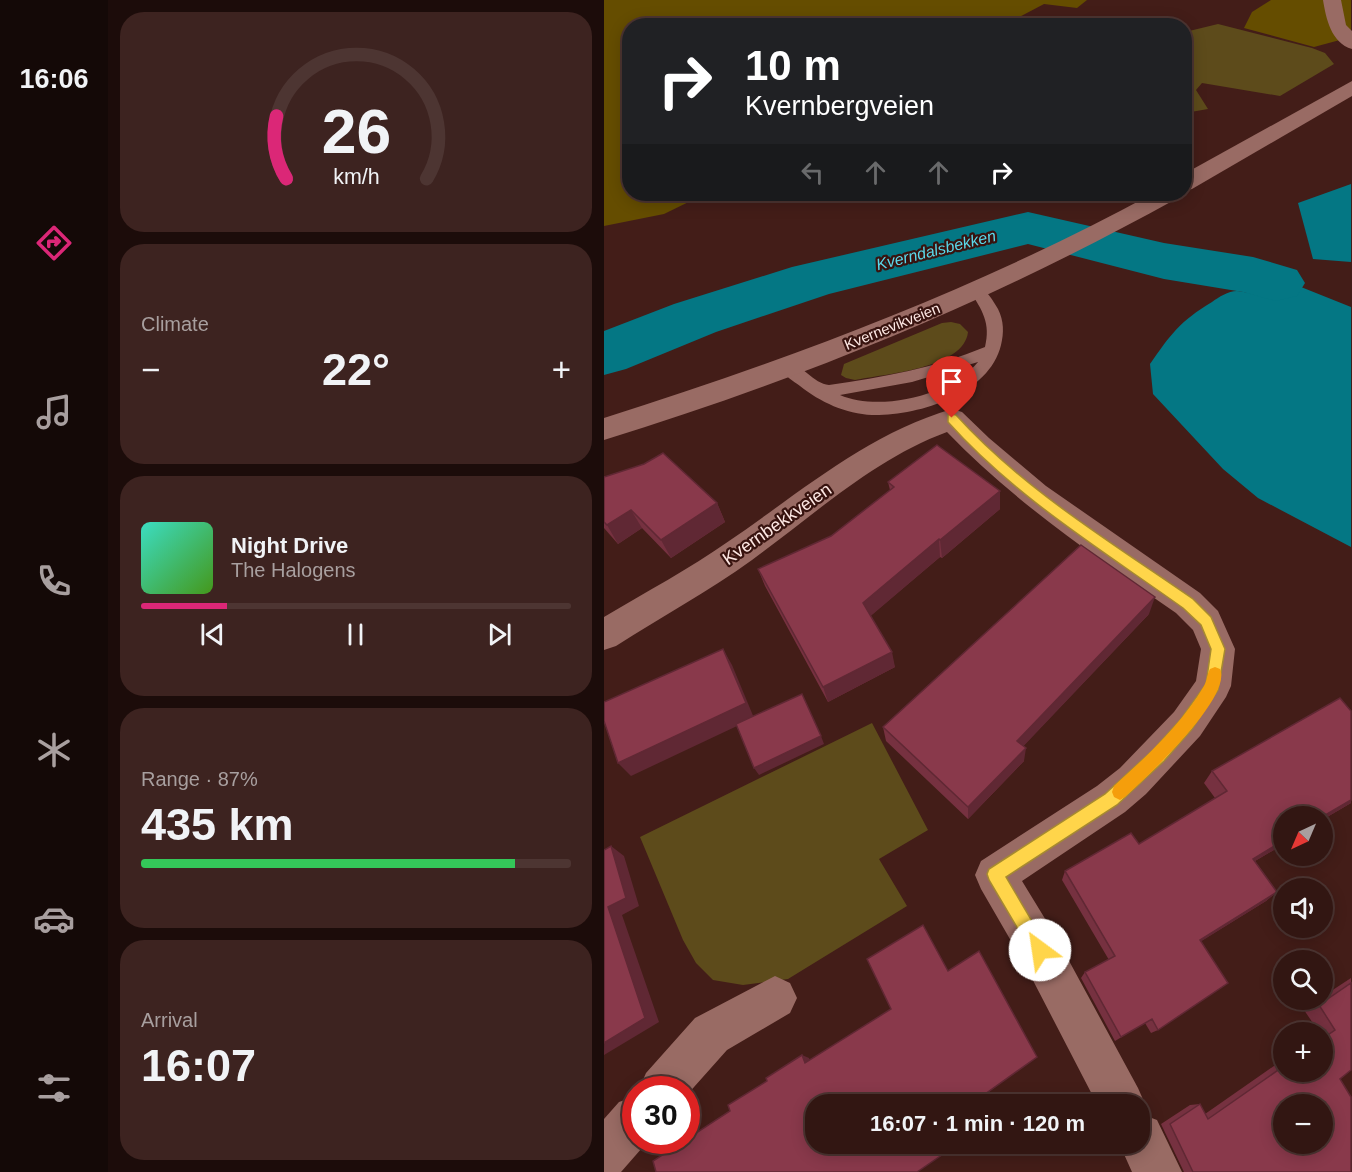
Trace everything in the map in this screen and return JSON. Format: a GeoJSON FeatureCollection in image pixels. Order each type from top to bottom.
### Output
{"type":"FeatureCollection","features":[{"type":"Feature","properties":{"kind":"street"},"geometry":{"type":"LineString","coordinates":[[1332,0],[1338,26],[1351,43]]}},
{"type":"Feature","properties":{"kind":"street"},"geometry":{"type":"LineString","coordinates":[[1192,179],[1351,87]]}},
{"type":"Feature","properties":{"kind":"street","name":"Kvernevikveien"},"geometry":{"type":"LineString","coordinates":[[604,429],[788,368],[977,291],[1075,244],[1155,201]]}},
{"type":"Feature","properties":{"kind":"street","name":"Kvernbekkveien"},"geometry":{"type":"LineString","coordinates":[[604,635],[737,552],[881,452],[914,432],[952,418],[979,448],[1031,493],[1188,603],[1206,621],[1218,649],[1213,686],[1187,724],[1111,799],[995,874],[1040,950],[1117,1094]]}},
{"type":"Feature","properties":{"kind":"street"},"geometry":{"type":"LineString","coordinates":[[674,1076],[711,1034],[775,998]]}},
{"type":"Feature","properties":{"kind":"street"},"geometry":{"type":"LineString","coordinates":[[604,1155],[622,1135]]}},
{"type":"Feature","properties":{"kind":"street"},"geometry":{"type":"LineString","coordinates":[[1149,1154],[1158,1172]]}},
{"type":"Feature","properties":{"kind":"lane"},"geometry":{"type":"LineString","coordinates":[[788,368],[831,399],[859,408],[910,404],[940,397],[965,383],[983,368],[992,350],[996,338],[995,316],[977,291]]}},
{"type":"Feature","properties":{"kind":"lane"},"geometry":{"type":"LineString","coordinates":[[816,390],[846,388],[945,369],[992,350]]}},
{"type":"Feature","properties":{"kind":"shaded area"},"geometry":{"type":"Polygon","coordinates":[[[604,0],[1087,0],[1077,8],[1044,4],[1017,18],[622,18],[622,201],[691,201],[664,214],[604,226],[604,0]]]}},
{"type":"Feature","properties":{"kind":"shaded area"},"geometry":{"type":"Polygon","coordinates":[[[1271,0],[1351,0],[1351,37],[1314,47],[1244,28],[1252,12],[1271,0]]]}},
{"type":"Feature","properties":{"kind":"shaded area"},"geometry":{"type":"Polygon","coordinates":[[[1218,24],[1312,48],[1325,53],[1334,64],[1280,96],[1202,83],[1196,90],[1208,109],[1192,112],[1192,30],[1218,24]]]}},
{"type":"Feature","properties":{"kind":"shaded area"},"geometry":{"type":"Polygon","coordinates":[[[942,323],[960,324],[968,332],[963,344],[953,354],[938,362],[902,372],[855,380],[841,375],[844,364],[942,323]]]}},
{"type":"Feature","properties":{"kind":"shaded area"},"geometry":{"type":"Polygon","coordinates":[[[872,723],[928,830],[879,859],[907,906],[788,979],[743,985],[713,980],[696,963],[683,940],[640,837],[872,723]]]}},
{"type":"Feature","properties":{"kind":"water"},"geometry":{"type":"Polygon","coordinates":[[[1351,184],[1351,262],[1313,259],[1298,203],[1351,184]]]}},
{"type":"Feature","properties":{"kind":"water"},"geometry":{"type":"Polygon","coordinates":[[[1281,279],[1351,307],[1351,547],[1258,498],[1223,469],[1153,394],[1150,364],[1184,322],[1230,292],[1274,296],[1271,287],[1281,279]]]}},
{"type":"Feature","properties":{"kind":"building"},"geometry":{"type":"Polygon","coordinates":[[[937,445],[1000,491],[863,603],[892,652],[823,687],[758,569],[831,536],[894,487],[888,482],[937,445]]]}},
{"type":"Feature","properties":{"kind":"building"},"geometry":{"type":"Polygon","coordinates":[[[663,453],[717,503],[661,540],[631,510],[607,525],[604,522],[604,477],[644,464],[663,453]]]}},
{"type":"Feature","properties":{"kind":"building"},"geometry":{"type":"Polygon","coordinates":[[[1081,545],[1155,597],[1017,741],[1026,748],[968,807],[883,727],[1081,545]]]}},
{"type":"Feature","properties":{"kind":"building"},"geometry":{"type":"Polygon","coordinates":[[[723,649],[746,703],[618,763],[604,721],[604,702],[723,649]]]}},
{"type":"Feature","properties":{"kind":"building"},"geometry":{"type":"Polygon","coordinates":[[[802,694],[821,736],[754,768],[736,724],[802,694]]]}},
{"type":"Feature","properties":{"kind":"building"},"geometry":{"type":"Polygon","coordinates":[[[1340,698],[1351,711],[1351,800],[1333,811],[1333,806],[1273,806],[1273,847],[1253,859],[1273,886],[1273,894],[1200,940],[1228,983],[1158,1030],[1152,1019],[1121,1037],[1085,972],[1115,956],[1065,871],[1131,833],[1139,844],[1227,791],[1212,771],[1340,698]]]}},
{"type":"Feature","properties":{"kind":"building"},"geometry":{"type":"Polygon","coordinates":[[[611,846],[626,898],[608,907],[645,1018],[604,1043],[604,850],[611,846]]]}},
{"type":"Feature","properties":{"kind":"building"},"geometry":{"type":"Polygon","coordinates":[[[923,925],[948,971],[979,951],[1037,1057],[985,1094],[805,1094],[805,1154],[943,1154],[917,1172],[656,1172],[653,1161],[664,1154],[700,1154],[700,1130],[730,1111],[728,1105],[767,1081],[766,1078],[802,1055],[805,1063],[891,1009],[867,959],[923,925]]]}},
{"type":"Feature","properties":{"kind":"building"},"geometry":{"type":"Polygon","coordinates":[[[1351,983],[1351,1070],[1340,1079],[1351,1097],[1351,1172],[1193,1172],[1170,1124],[1200,1104],[1208,1119],[1273,1074],[1273,1082],[1333,1082],[1333,1031],[1335,1030],[1333,1022],[1330,1022],[1322,1010],[1333,1010],[1333,995],[1351,983]]]}},
{"type":"Feature","properties":{"kind":"waterway","name":"Kverndalsbekken"},"geometry":{"type":"LineString","coordinates":[[604,354],[695,318],[812,280],[1028,228],[1164,261],[1253,275],[1276,283]]}},
{"type":"Feature","properties":{"kind":"slow traffic"},"geometry":{"type":"LineString","coordinates":[[1120,792],[1187,724],[1213,686],[1215,673]]}},
{"type":"Feature","properties":{"kind":"route"},"geometry":{"type":"LineString","coordinates":[[952,418],[1002,470],[1031,493],[1188,603],[1206,621],[1218,649],[1213,686],[1187,724],[1133,781],[1111,799],[1052,839],[995,874],[1040,950]]}}]}
